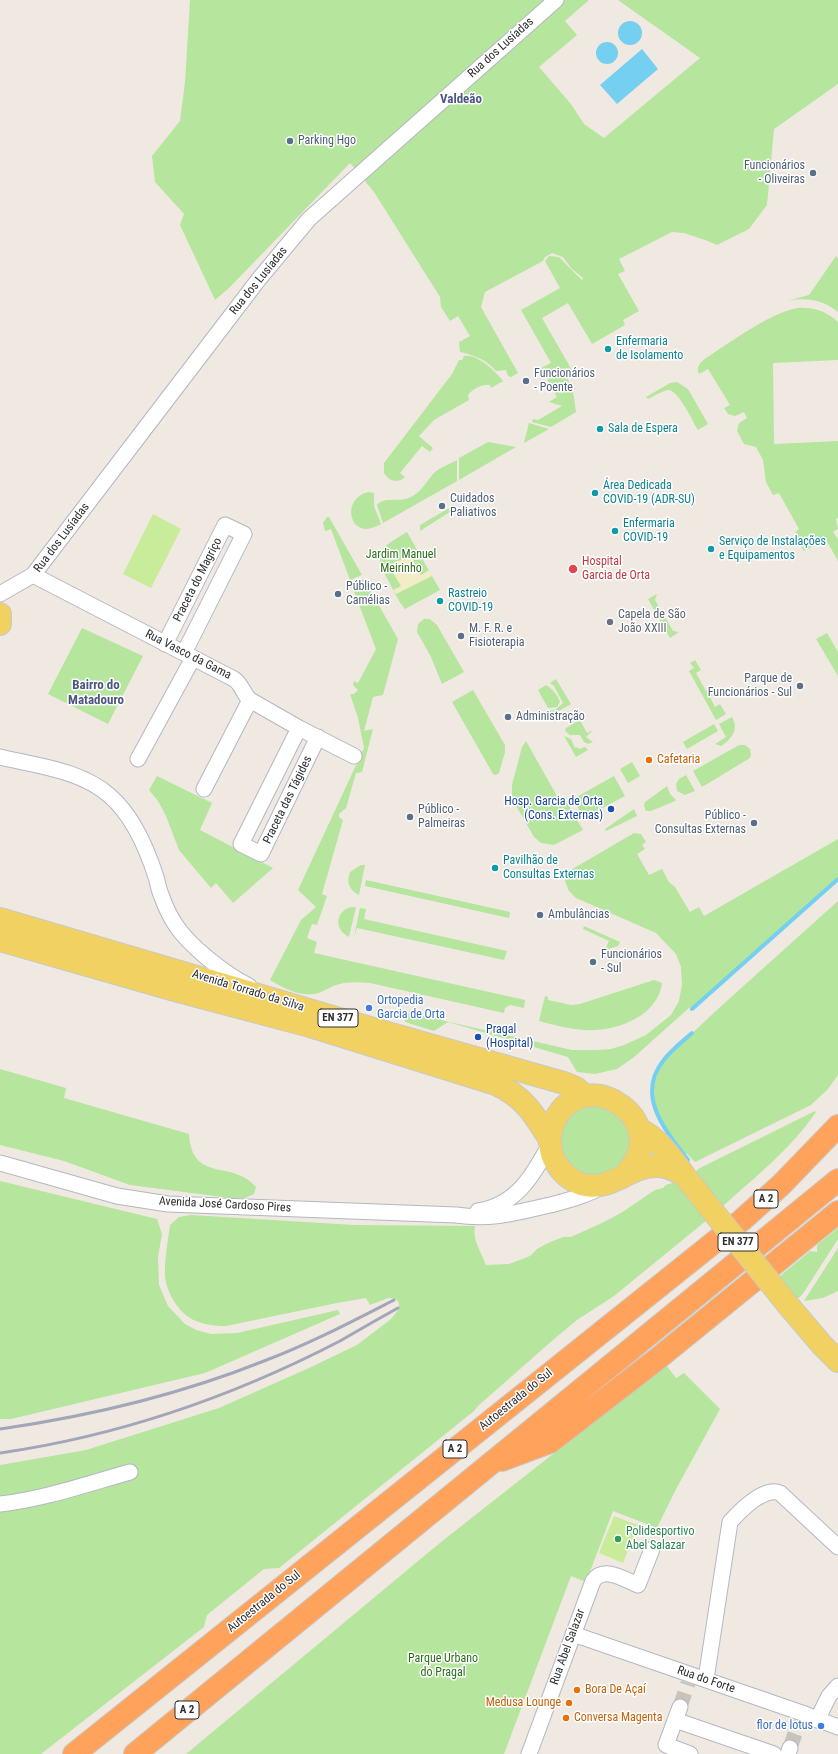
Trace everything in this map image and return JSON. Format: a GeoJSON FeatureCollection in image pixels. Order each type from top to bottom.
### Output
{"type":"FeatureCollection","features":[{"type":"Feature","properties":{"kind":"highway","name":"Autoestrada do Sul"},"geometry":{"type":"LineString","coordinates":[[74,1754],[742,1220],[781,1185],[838,1126]]}},
{"type":"Feature","properties":{"kind":"highway","name":"A 2"},"geometry":{"type":"LineString","coordinates":[[135,1754],[838,1180]]}},
{"type":"Feature","properties":{"kind":"highway"},"geometry":{"type":"LineString","coordinates":[[486,1466],[550,1442],[656,1360],[838,1212]]}},
{"type":"Feature","properties":{"kind":"main road"},"geometry":{"type":"LineString","coordinates":[[0,614],[0,624]]}},
{"type":"Feature","properties":{"kind":"main road","name":"Avenida Torrado da Silva"},"geometry":{"type":"LineString","coordinates":[[0,919],[370,1028],[564,1083],[576,1088],[585,1096]]}},
{"type":"Feature","properties":{"kind":"main road","name":"Avenida Torrado da Silva"},"geometry":{"type":"LineString","coordinates":[[0,940],[178,991],[310,1026],[421,1062],[496,1084],[521,1099],[531,1110],[550,1142]]}},
{"type":"Feature","properties":{"kind":"main road"},"geometry":{"type":"LineString","coordinates":[[585,1096],[569,1103],[558,1116],[551,1131],[550,1142],[555,1162],[568,1177],[585,1185],[612,1182],[642,1168],[657,1165],[669,1168],[686,1177]]}},
{"type":"Feature","properties":{"kind":"main road","name":"EN 377"},"geometry":{"type":"LineString","coordinates":[[585,1096],[598,1096],[616,1100],[630,1112],[639,1129],[640,1147],[638,1156],[631,1169],[612,1182]]}},
{"type":"Feature","properties":{"kind":"main road"},"geometry":{"type":"LineString","coordinates":[[639,1129],[657,1140],[686,1177]]}},
{"type":"Feature","properties":{"kind":"main road","name":"EN 377"},"geometry":{"type":"LineString","coordinates":[[686,1177],[788,1305],[822,1345],[838,1361]]}},
{"type":"Feature","properties":{"kind":"street","name":"Rua dos Lusíadas"},"geometry":{"type":"LineString","coordinates":[[0,594],[34,575],[259,278],[309,219],[556,0]]}},
{"type":"Feature","properties":{"kind":"street","name":"Praceta do Magriço"},"geometry":{"type":"LineString","coordinates":[[165,644],[225,525],[244,534],[188,656]]}},
{"type":"Feature","properties":{"kind":"street","name":"Rua Vasco da Gama"},"geometry":{"type":"LineString","coordinates":[[34,575],[234,679],[240,684],[245,695],[250,700],[299,728],[354,756]]}},
{"type":"Feature","properties":{"kind":"street"},"geometry":{"type":"LineString","coordinates":[[138,759],[188,656]]}},
{"type":"Feature","properties":{"kind":"street"},"geometry":{"type":"LineString","coordinates":[[204,789],[250,700]]}},
{"type":"Feature","properties":{"kind":"street","name":"Praceta das Tágides"},"geometry":{"type":"LineString","coordinates":[[299,728],[241,844],[261,854],[318,738]]}},
{"type":"Feature","properties":{"kind":"street"},"geometry":{"type":"LineString","coordinates":[[0,757],[82,778],[110,796],[121,808],[136,830],[150,862],[161,896],[175,925],[191,943],[212,961],[240,982],[271,998]]}},
{"type":"Feature","properties":{"kind":"street","name":"Avenida José Cardoso Pires"},"geometry":{"type":"LineString","coordinates":[[456,1215],[492,1208],[510,1199],[521,1190],[532,1176],[550,1142]]}},
{"type":"Feature","properties":{"kind":"street","name":"Avenida José Cardoso Pires"},"geometry":{"type":"LineString","coordinates":[[0,1163],[117,1196],[168,1204],[485,1217],[514,1214],[586,1195],[612,1182]]}},
{"type":"Feature","properties":{"kind":"street"},"geometry":{"type":"LineString","coordinates":[[0,1504],[67,1490],[130,1472]]}},
{"type":"Feature","properties":{"kind":"street"},"geometry":{"type":"LineString","coordinates":[[706,1679],[730,1522],[750,1503],[774,1490],[780,1493],[838,1547]]}},
{"type":"Feature","properties":{"kind":"street","name":"Rua Abel Salazar"},"geometry":{"type":"LineString","coordinates":[[529,1754],[591,1585],[597,1576],[606,1574],[613,1575],[638,1585],[652,1549]]}},
{"type":"Feature","properties":{"kind":"street","name":"Rua do Forte"},"geometry":{"type":"LineString","coordinates":[[573,1634],[689,1679],[706,1679],[801,1718],[817,1720],[838,1727]]}},
{"type":"Feature","properties":{"kind":"street"},"geometry":{"type":"LineString","coordinates":[[817,1720],[829,1696],[838,1686]]}},
{"type":"Feature","properties":{"kind":"street"},"geometry":{"type":"LineString","coordinates":[[690,1754],[666,1745],[678,1713],[774,1754]]}},
{"type":"Feature","properties":{"kind":"green space"},"geometry":{"type":"Polygon","coordinates":[[[190,0],[589,0],[565,21],[577,35],[539,67],[571,104],[584,124],[604,138],[700,58],[618,0],[838,0],[838,84],[774,129],[767,205],[749,229],[717,245],[684,233],[672,232],[619,259],[625,271],[618,274],[639,311],[623,320],[625,325],[592,344],[568,303],[542,318],[573,372],[566,376],[572,390],[576,412],[551,427],[532,422],[533,419],[538,420],[562,406],[549,402],[557,397],[541,368],[551,363],[521,310],[560,288],[545,261],[549,256],[559,257],[582,280],[583,278],[571,268],[563,257],[552,253],[545,257],[543,261],[485,292],[481,307],[518,373],[511,377],[508,376],[506,370],[496,371],[480,358],[460,352],[459,342],[470,336],[458,316],[450,321],[441,307],[440,297],[374,192],[350,163],[229,288],[215,300],[180,225],[184,214],[155,182],[152,156],[180,121],[185,82],[190,0]]]}},
{"type":"Feature","properties":{"kind":"green space"},"geometry":{"type":"Polygon","coordinates":[[[836,256],[838,259],[838,312],[814,300],[801,299],[787,301],[809,295],[836,256]]]}},
{"type":"Feature","properties":{"kind":"green space"},"geometry":{"type":"Polygon","coordinates":[[[797,308],[819,310],[838,322],[838,360],[773,363],[774,444],[838,441],[838,518],[836,519],[838,529],[833,532],[838,539],[838,561],[826,540],[804,551],[800,545],[804,547],[814,540],[811,535],[800,541],[795,532],[799,529],[779,493],[773,495],[766,482],[763,460],[756,447],[744,444],[737,431],[739,423],[747,418],[744,412],[735,416],[728,414],[724,408],[730,405],[708,369],[699,374],[698,371],[698,367],[702,361],[738,337],[762,322],[786,311],[797,308]]]}},
{"type":"Feature","properties":{"kind":"green space"},"geometry":{"type":"Polygon","coordinates":[[[464,356],[469,356],[480,360],[491,368],[503,381],[491,388],[490,385],[487,385],[475,389],[468,395],[469,400],[434,420],[419,436],[433,448],[430,452],[422,446],[400,473],[405,477],[396,481],[391,480],[384,473],[384,463],[452,374],[459,360],[462,360],[464,356]]]}},
{"type":"Feature","properties":{"kind":"green space"},"geometry":{"type":"Polygon","coordinates":[[[677,382],[688,389],[708,424],[698,430],[681,400],[672,391],[668,390],[661,392],[648,399],[646,397],[670,383],[677,382]]]}},
{"type":"Feature","properties":{"kind":"green space"},"geometry":{"type":"Polygon","coordinates":[[[529,423],[549,429],[524,443],[529,423]]]}},
{"type":"Feature","properties":{"kind":"green space"},"geometry":{"type":"Polygon","coordinates":[[[488,442],[516,447],[459,480],[459,458],[488,442]]]}},
{"type":"Feature","properties":{"kind":"green space"},"geometry":{"type":"Polygon","coordinates":[[[457,460],[457,481],[383,523],[377,505],[380,502],[407,499],[415,495],[435,472],[457,460]]]}},
{"type":"Feature","properties":{"kind":"green space"},"geometry":{"type":"Polygon","coordinates":[[[368,492],[374,493],[374,506],[381,524],[365,529],[358,527],[355,524],[351,510],[352,505],[358,497],[368,492]]]}},
{"type":"Feature","properties":{"kind":"green space"},"geometry":{"type":"Polygon","coordinates":[[[451,507],[453,510],[420,531],[420,525],[451,507]]]}},
{"type":"Feature","properties":{"kind":"green space"},"geometry":{"type":"Polygon","coordinates":[[[153,514],[181,529],[151,588],[123,574],[153,514]]]}},
{"type":"Feature","properties":{"kind":"green space"},"geometry":{"type":"Polygon","coordinates":[[[327,517],[329,517],[362,575],[350,580],[331,529],[325,531],[323,523],[327,517]]]}},
{"type":"Feature","properties":{"kind":"green space","name":"Jardim Manuel Meirinho"},"geometry":{"type":"Polygon","coordinates":[[[407,532],[440,590],[405,609],[384,572],[380,557],[382,551],[390,542],[407,532]]]}},
{"type":"Feature","properties":{"kind":"green space"},"geometry":{"type":"Polygon","coordinates":[[[364,579],[398,639],[383,695],[373,697],[364,731],[373,729],[362,772],[356,773],[346,808],[339,814],[339,817],[343,820],[322,894],[327,896],[317,925],[312,924],[307,938],[317,942],[314,953],[525,1000],[524,1008],[510,1005],[505,1008],[504,1013],[370,983],[342,983],[317,993],[302,994],[296,993],[270,980],[301,920],[316,907],[298,890],[364,748],[358,718],[350,694],[354,694],[358,690],[353,685],[354,681],[358,683],[376,649],[351,584],[364,579]]]}},
{"type":"Feature","properties":{"kind":"green space"},"geometry":{"type":"Polygon","coordinates":[[[657,594],[655,600],[673,631],[679,632],[670,638],[648,599],[657,594]]]}},
{"type":"Feature","properties":{"kind":"green space"},"geometry":{"type":"Polygon","coordinates":[[[424,619],[430,619],[437,625],[464,672],[442,684],[431,657],[417,632],[418,624],[424,619]]]}},
{"type":"Feature","properties":{"kind":"green space"},"geometry":{"type":"Polygon","coordinates":[[[82,628],[143,656],[108,724],[48,694],[82,628]]]}},
{"type":"Feature","properties":{"kind":"green space"},"geometry":{"type":"Polygon","coordinates":[[[827,633],[838,652],[838,676],[816,639],[827,633]]]}},
{"type":"Feature","properties":{"kind":"green space"},"geometry":{"type":"Polygon","coordinates":[[[695,660],[701,670],[696,673],[706,691],[711,688],[715,694],[710,697],[715,707],[720,704],[726,714],[716,720],[689,671],[694,668],[690,663],[695,660]]]}},
{"type":"Feature","properties":{"kind":"green space"},"geometry":{"type":"Polygon","coordinates":[[[556,679],[571,704],[552,715],[549,711],[555,710],[563,703],[554,686],[550,683],[556,679]]]}},
{"type":"Feature","properties":{"kind":"green space"},"geometry":{"type":"Polygon","coordinates":[[[546,685],[559,699],[560,702],[557,707],[548,708],[538,690],[546,685]]]}},
{"type":"Feature","properties":{"kind":"green space"},"geometry":{"type":"Polygon","coordinates":[[[473,690],[505,745],[505,752],[499,773],[496,775],[493,774],[452,702],[473,690]]]}},
{"type":"Feature","properties":{"kind":"green space"},"geometry":{"type":"Polygon","coordinates":[[[732,717],[735,726],[731,737],[721,746],[715,744],[726,737],[719,724],[732,717]]]}},
{"type":"Feature","properties":{"kind":"green space"},"geometry":{"type":"Polygon","coordinates":[[[580,720],[587,733],[593,730],[586,737],[593,742],[588,744],[584,742],[580,735],[570,735],[565,731],[566,728],[580,720]]]}},
{"type":"Feature","properties":{"kind":"green space"},"geometry":{"type":"Polygon","coordinates":[[[714,724],[718,731],[687,749],[683,742],[714,724]]]}},
{"type":"Feature","properties":{"kind":"green space"},"geometry":{"type":"Polygon","coordinates":[[[564,736],[571,739],[575,748],[577,747],[579,749],[585,747],[588,750],[576,757],[564,736]]]}},
{"type":"Feature","properties":{"kind":"green space"},"geometry":{"type":"Polygon","coordinates":[[[526,741],[562,805],[567,803],[583,830],[554,845],[541,843],[534,837],[515,804],[512,795],[512,785],[522,747],[526,741]]]}},
{"type":"Feature","properties":{"kind":"green space"},"geometry":{"type":"Polygon","coordinates":[[[739,745],[745,745],[750,749],[750,758],[702,787],[693,771],[739,745]]]}},
{"type":"Feature","properties":{"kind":"green space"},"geometry":{"type":"Polygon","coordinates":[[[632,762],[640,776],[628,783],[620,769],[632,762]]]}},
{"type":"Feature","properties":{"kind":"green space"},"geometry":{"type":"Polygon","coordinates":[[[686,775],[695,791],[685,795],[677,791],[676,784],[679,779],[686,775]]]}},
{"type":"Feature","properties":{"kind":"green space"},"geometry":{"type":"Polygon","coordinates":[[[157,776],[212,803],[200,830],[273,868],[233,903],[216,883],[211,888],[179,850],[166,816],[158,801],[149,790],[157,776]]]}},
{"type":"Feature","properties":{"kind":"green space"},"geometry":{"type":"Polygon","coordinates":[[[614,776],[625,796],[584,818],[573,799],[614,776]]]}},
{"type":"Feature","properties":{"kind":"green space"},"geometry":{"type":"Polygon","coordinates":[[[667,786],[670,794],[676,800],[651,811],[646,811],[644,806],[645,802],[667,786]]]}},
{"type":"Feature","properties":{"kind":"green space"},"geometry":{"type":"Polygon","coordinates":[[[634,809],[637,816],[606,831],[605,829],[634,809]]]}},
{"type":"Feature","properties":{"kind":"green space"},"geometry":{"type":"Polygon","coordinates":[[[634,833],[641,834],[646,842],[642,845],[645,849],[637,854],[649,875],[662,869],[669,882],[675,887],[690,912],[699,907],[704,916],[838,839],[838,878],[691,1009],[690,1007],[633,1058],[617,1069],[595,1074],[577,1072],[568,1057],[448,1022],[434,1031],[405,1022],[405,1015],[410,1013],[572,1050],[598,1050],[611,1049],[624,1045],[646,1035],[671,1015],[679,1001],[682,984],[681,967],[676,954],[656,933],[576,898],[569,891],[565,881],[569,871],[634,833]]]}},
{"type":"Feature","properties":{"kind":"green space"},"geometry":{"type":"Polygon","coordinates":[[[361,865],[365,865],[359,895],[353,891],[349,885],[348,879],[350,872],[361,865]]]}},
{"type":"Feature","properties":{"kind":"green space"},"geometry":{"type":"Polygon","coordinates":[[[366,880],[510,912],[509,918],[365,886],[366,880]]]}},
{"type":"Feature","properties":{"kind":"green space"},"geometry":{"type":"Polygon","coordinates":[[[838,901],[838,1075],[828,1089],[811,1105],[695,1162],[687,1154],[685,1154],[663,1125],[655,1109],[654,1085],[660,1066],[668,1056],[719,1008],[838,901]]]}},
{"type":"Feature","properties":{"kind":"green space"},"geometry":{"type":"Polygon","coordinates":[[[351,907],[356,907],[349,937],[341,930],[338,921],[342,912],[351,907]]]}},
{"type":"Feature","properties":{"kind":"green space"},"geometry":{"type":"Polygon","coordinates":[[[360,908],[366,909],[364,919],[507,951],[504,960],[357,928],[354,937],[360,908]]]}},
{"type":"Feature","properties":{"kind":"green space"},"geometry":{"type":"Polygon","coordinates":[[[584,926],[620,942],[618,946],[605,950],[609,941],[583,929],[584,926]]]}},
{"type":"Feature","properties":{"kind":"green space"},"geometry":{"type":"Polygon","coordinates":[[[654,980],[662,983],[659,995],[652,1005],[644,1013],[621,1025],[597,1030],[585,1030],[567,1028],[539,1021],[545,996],[548,997],[548,1000],[571,1005],[580,1004],[654,980]]]}},
{"type":"Feature","properties":{"kind":"green space"},"geometry":{"type":"Polygon","coordinates":[[[0,1069],[66,1088],[64,1098],[189,1134],[192,1149],[198,1159],[205,1165],[236,1174],[247,1179],[256,1187],[254,1194],[245,1198],[230,1198],[130,1185],[64,1161],[0,1145],[0,1069]]]}},
{"type":"Feature","properties":{"kind":"green space"},"geometry":{"type":"Polygon","coordinates":[[[595,1104],[624,1119],[631,1139],[626,1158],[607,1174],[587,1175],[572,1168],[561,1150],[561,1130],[575,1110],[595,1104]]]}},
{"type":"Feature","properties":{"kind":"green space"},"geometry":{"type":"Polygon","coordinates":[[[815,1111],[816,1112],[806,1125],[784,1150],[760,1174],[722,1207],[695,1173],[698,1169],[815,1111]]]}},
{"type":"Feature","properties":{"kind":"green space"},"geometry":{"type":"Polygon","coordinates":[[[0,1181],[157,1219],[162,1234],[158,1257],[159,1285],[168,1306],[185,1324],[196,1330],[211,1334],[237,1333],[338,1310],[340,1314],[205,1373],[11,1419],[0,1419],[0,1181]]]}},
{"type":"Feature","properties":{"kind":"green space"},"geometry":{"type":"Polygon","coordinates":[[[672,1183],[676,1183],[707,1220],[614,1296],[577,1320],[474,1411],[279,1568],[264,1569],[207,1615],[204,1627],[41,1754],[0,1754],[0,1465],[86,1450],[219,1408],[357,1345],[391,1319],[399,1309],[399,1303],[396,1299],[388,1298],[370,1305],[366,1298],[226,1326],[211,1325],[196,1321],[185,1314],[175,1303],[166,1284],[165,1271],[170,1225],[179,1217],[191,1215],[354,1225],[475,1226],[474,1231],[476,1241],[486,1265],[509,1264],[530,1256],[537,1249],[548,1243],[563,1237],[571,1237],[604,1222],[621,1213],[655,1190],[672,1183]]]}},
{"type":"Feature","properties":{"kind":"green space"},"geometry":{"type":"Polygon","coordinates":[[[838,1228],[838,1239],[804,1292],[796,1299],[779,1277],[810,1251],[817,1252],[817,1245],[838,1228]]]}},
{"type":"Feature","properties":{"kind":"green space"},"geometry":{"type":"Polygon","coordinates":[[[838,1248],[838,1291],[823,1298],[804,1301],[838,1248]]]}},
{"type":"Feature","properties":{"kind":"green space","name":"Parque Urbano do Pragal"},"geometry":{"type":"Polygon","coordinates":[[[666,1365],[676,1378],[684,1373],[720,1409],[675,1491],[657,1528],[613,1511],[586,1582],[571,1576],[504,1754],[186,1754],[441,1542],[666,1365]]]}},
{"type":"Feature","properties":{"kind":"green space","name":"Polidesportivo Abel Salazar"},"geometry":{"type":"Polygon","coordinates":[[[614,1516],[638,1525],[623,1563],[599,1553],[614,1516]]]}},
{"type":"Feature","properties":{"kind":"sand"},"geometry":{"type":"Polygon","coordinates":[[[411,556],[421,575],[429,570],[432,576],[396,594],[393,590],[401,586],[389,566],[411,556]]]}},
{"type":"Feature","properties":{"kind":"water"},"geometry":{"type":"Polygon","coordinates":[[[630,21],[635,22],[641,28],[641,38],[635,44],[630,45],[625,44],[619,38],[618,33],[619,28],[625,22],[630,21]]]}},
{"type":"Feature","properties":{"kind":"water"},"geometry":{"type":"Polygon","coordinates":[[[607,42],[615,45],[618,53],[615,61],[607,64],[599,61],[596,53],[599,45],[607,42]]]}},
{"type":"Feature","properties":{"kind":"water"},"geometry":{"type":"Polygon","coordinates":[[[642,49],[658,69],[617,104],[600,85],[642,49]]]}},
{"type":"Feature","properties":{"kind":"waterway"},"geometry":{"type":"LineString","coordinates":[[692,1009],[838,879]]}},
{"type":"Feature","properties":{"kind":"waterway"},"geometry":{"type":"LineString","coordinates":[[688,1160],[663,1126],[653,1101],[652,1088],[655,1074],[663,1061],[692,1033]]}},
{"type":"Feature","properties":{"kind":"tunnel"},"geometry":{"type":"LineString","coordinates":[[680,1707],[688,1683]]}},
{"type":"Feature","properties":{"kind":"tunnel"},"geometry":{"type":"LineString","coordinates":[[790,1748],[799,1722]]}},
{"type":"Feature","properties":{"kind":"railway"},"geometry":{"type":"LineString","coordinates":[[0,1429],[101,1411],[200,1384],[281,1354],[330,1332],[394,1300]]}},
{"type":"Feature","properties":{"kind":"railway"},"geometry":{"type":"LineString","coordinates":[[0,1453],[44,1446],[131,1425],[217,1396],[300,1361],[340,1341],[398,1308]]}},
{"type":"Feature","properties":{"kind":"place","name":"Parking Hgo"},"geometry":{"type":"Point","coordinates":[290,141]}},
{"type":"Feature","properties":{"kind":"place","name":"Funcionários - Oliveiras"},"geometry":{"type":"Point","coordinates":[813,173]}},
{"type":"Feature","properties":{"kind":"place","name":"Enfermaria de Isolamento"},"geometry":{"type":"Point","coordinates":[608,349]}},
{"type":"Feature","properties":{"kind":"place","name":"Funcionários - Poente"},"geometry":{"type":"Point","coordinates":[526,381]}},
{"type":"Feature","properties":{"kind":"place","name":"Sala de Espera"},"geometry":{"type":"Point","coordinates":[600,429]}},
{"type":"Feature","properties":{"kind":"place","name":"Área Dedicada COVID-19 (ADR-SU)"},"geometry":{"type":"Point","coordinates":[595,493]}},
{"type":"Feature","properties":{"kind":"place","name":"Cuidados Paliativos"},"geometry":{"type":"Point","coordinates":[442,506]}},
{"type":"Feature","properties":{"kind":"place","name":"Enfermaria COVID-19"},"geometry":{"type":"Point","coordinates":[615,531]}},
{"type":"Feature","properties":{"kind":"place","name":"Serviço de Instalações e Equipamentos"},"geometry":{"type":"Point","coordinates":[711,549]}},
{"type":"Feature","properties":{"kind":"place","name":"Hospital Garcia de Orta"},"geometry":{"type":"Point","coordinates":[573,569]}},
{"type":"Feature","properties":{"kind":"place","name":"Público - Camélias"},"geometry":{"type":"Point","coordinates":[338,594]}},
{"type":"Feature","properties":{"kind":"place","name":"Rastreio COVID-19"},"geometry":{"type":"Point","coordinates":[440,601]}},
{"type":"Feature","properties":{"kind":"place","name":"Capela de São João XXIII"},"geometry":{"type":"Point","coordinates":[610,622]}},
{"type":"Feature","properties":{"kind":"place","name":"M. F. R. e Fisioterapia"},"geometry":{"type":"Point","coordinates":[461,636]}},
{"type":"Feature","properties":{"kind":"place","name":"Parque de Funcionários - Sul"},"geometry":{"type":"Point","coordinates":[800,686]}},
{"type":"Feature","properties":{"kind":"place","name":"Administração"},"geometry":{"type":"Point","coordinates":[508,717]}},
{"type":"Feature","properties":{"kind":"place","name":"Cafetaria"},"geometry":{"type":"Point","coordinates":[649,760]}},
{"type":"Feature","properties":{"kind":"place","name":"Hosp. Garcia de Orta (Cons. Externas)"},"geometry":{"type":"Point","coordinates":[611,809]}},
{"type":"Feature","properties":{"kind":"place","name":"Público - Palmeiras"},"geometry":{"type":"Point","coordinates":[410,817]}},
{"type":"Feature","properties":{"kind":"place","name":"Público - Consultas Externas"},"geometry":{"type":"Point","coordinates":[754,823]}},
{"type":"Feature","properties":{"kind":"place","name":"Pavilhão de Consultas Externas"},"geometry":{"type":"Point","coordinates":[495,868]}},
{"type":"Feature","properties":{"kind":"place","name":"Ambulâncias"},"geometry":{"type":"Point","coordinates":[540,915]}},
{"type":"Feature","properties":{"kind":"place","name":"Funcionários - Sul"},"geometry":{"type":"Point","coordinates":[593,962]}},
{"type":"Feature","properties":{"kind":"place","name":"Ortopedia Garcia de Orta"},"geometry":{"type":"Point","coordinates":[369,1008]}},
{"type":"Feature","properties":{"kind":"place","name":"Pragal (Hospital)"},"geometry":{"type":"Point","coordinates":[478,1037]}},
{"type":"Feature","properties":{"kind":"place","name":"Polidesportivo Abel Salazar"},"geometry":{"type":"Point","coordinates":[618,1539]}},
{"type":"Feature","properties":{"kind":"place","name":"Bora De Açaí"},"geometry":{"type":"Point","coordinates":[577,1690]}},
{"type":"Feature","properties":{"kind":"place","name":"Medusa Lounge"},"geometry":{"type":"Point","coordinates":[569,1703]}},
{"type":"Feature","properties":{"kind":"place","name":"Conversa Magenta"},"geometry":{"type":"Point","coordinates":[566,1718]}},
{"type":"Feature","properties":{"kind":"place","name":"flor de lotus"},"geometry":{"type":"Point","coordinates":[821,1726]}},
{"type":"Feature","properties":{"kind":"district","name":"Valdeão"},"geometry":{"type":"Point","coordinates":[461,100]}},
{"type":"Feature","properties":{"kind":"district","name":"Bairro do Matadouro"},"geometry":{"type":"Point","coordinates":[96,694]}}]}
